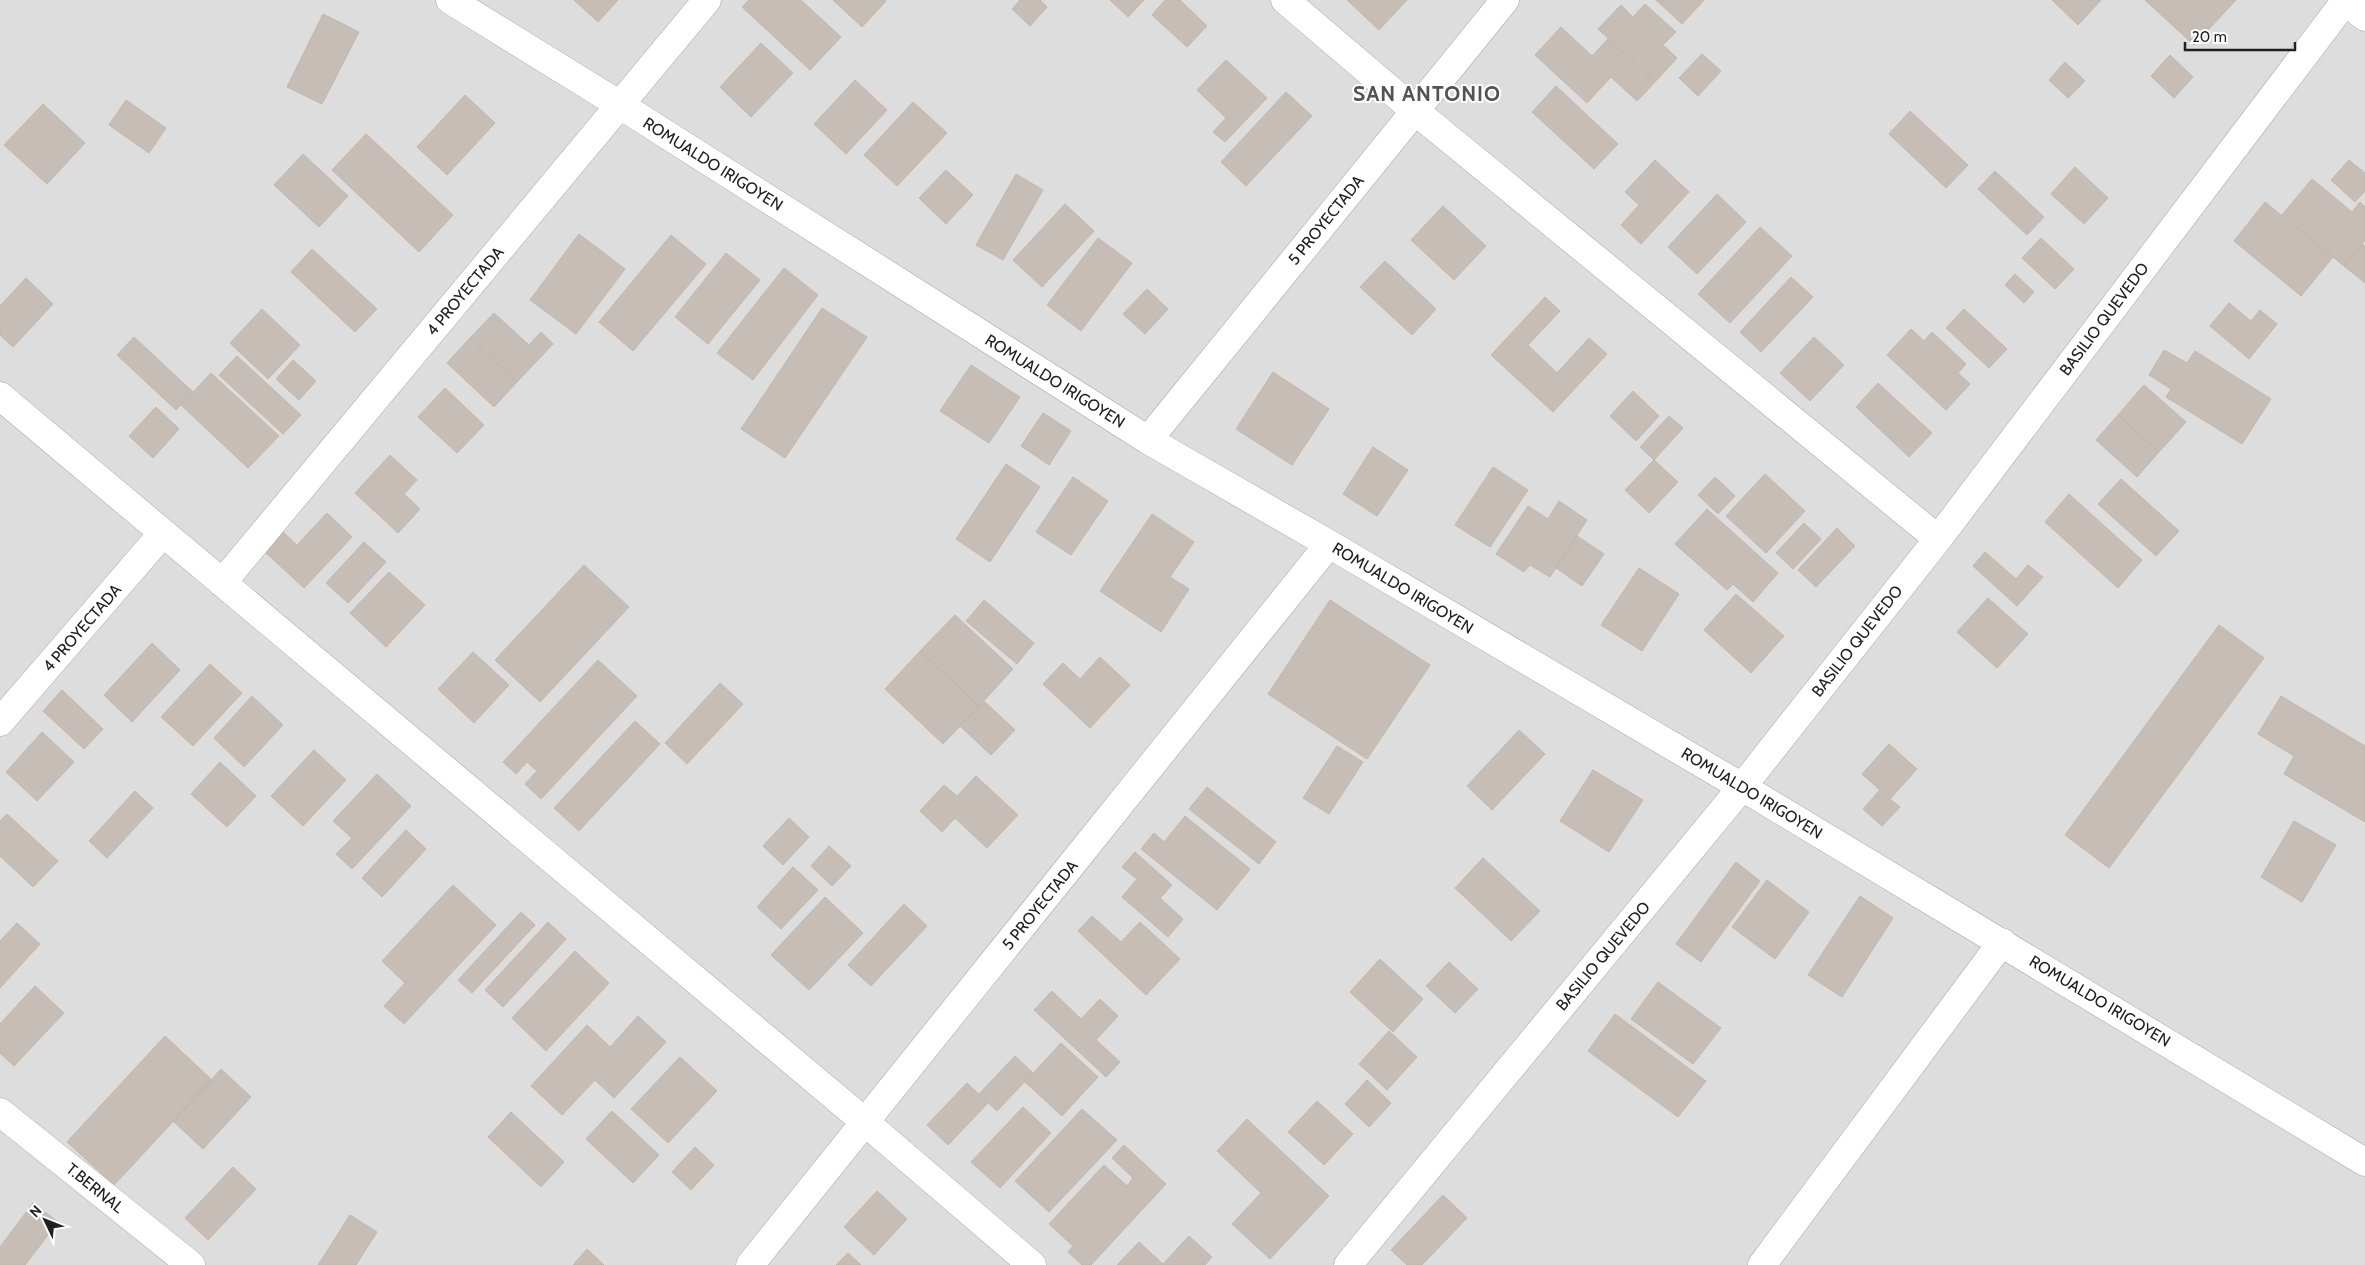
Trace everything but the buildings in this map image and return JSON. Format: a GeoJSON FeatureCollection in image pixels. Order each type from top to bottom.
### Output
{"type":"FeatureCollection","features":[{"type":"Feature","properties":{"kind":"street","name":"ROMUALDO IRIGOYEN"},"geometry":{"type":"LineString","coordinates":[[450,0],[620,105],[1148,440],[1742,787],[2365,1162]]}},
{"type":"Feature","properties":{"kind":"street","name":"4 PROYECTADA"},"geometry":{"type":"LineString","coordinates":[[222,583],[708,0]]}},
{"type":"Feature","properties":{"kind":"street"},"geometry":{"type":"LineString","coordinates":[[1285,0],[1414,110],[1938,539]]}},
{"type":"Feature","properties":{"kind":"street","name":"5 PROYECTADA"},"geometry":{"type":"LineString","coordinates":[[1148,440],[1505,0]]}},
{"type":"Feature","properties":{"kind":"street","name":"BASILIO QUEVEDO"},"geometry":{"type":"LineString","coordinates":[[1348,1265],[1742,787],[1938,539],[2350,5]]}},
{"type":"Feature","properties":{"kind":"street"},"geometry":{"type":"LineString","coordinates":[[0,396],[865,1122],[1032,1265]]}},
{"type":"Feature","properties":{"kind":"street","name":"4 PROYECTADA"},"geometry":{"type":"LineString","coordinates":[[0,722],[163,533]]}},
{"type":"Feature","properties":{"kind":"street","name":"5 PROYECTADA"},"geometry":{"type":"LineString","coordinates":[[750,1265],[1329,544]]}},
{"type":"Feature","properties":{"kind":"street"},"geometry":{"type":"LineString","coordinates":[[1762,1265],[2002,942]]}},
{"type":"Feature","properties":{"kind":"street","name":"T.BERNAL"},"geometry":{"type":"LineString","coordinates":[[0,1112],[190,1265]]}},
{"type":"Feature","properties":{"kind":"shaded area"},"geometry":{"type":"Polygon","coordinates":[[[0,0],[2365,0],[2365,1265],[0,1265],[0,0]]]}},
{"type":"Feature","properties":{"kind":"district","name":"SAN ANTONIO"},"geometry":{"type":"Point","coordinates":[1427,93]}}]}
